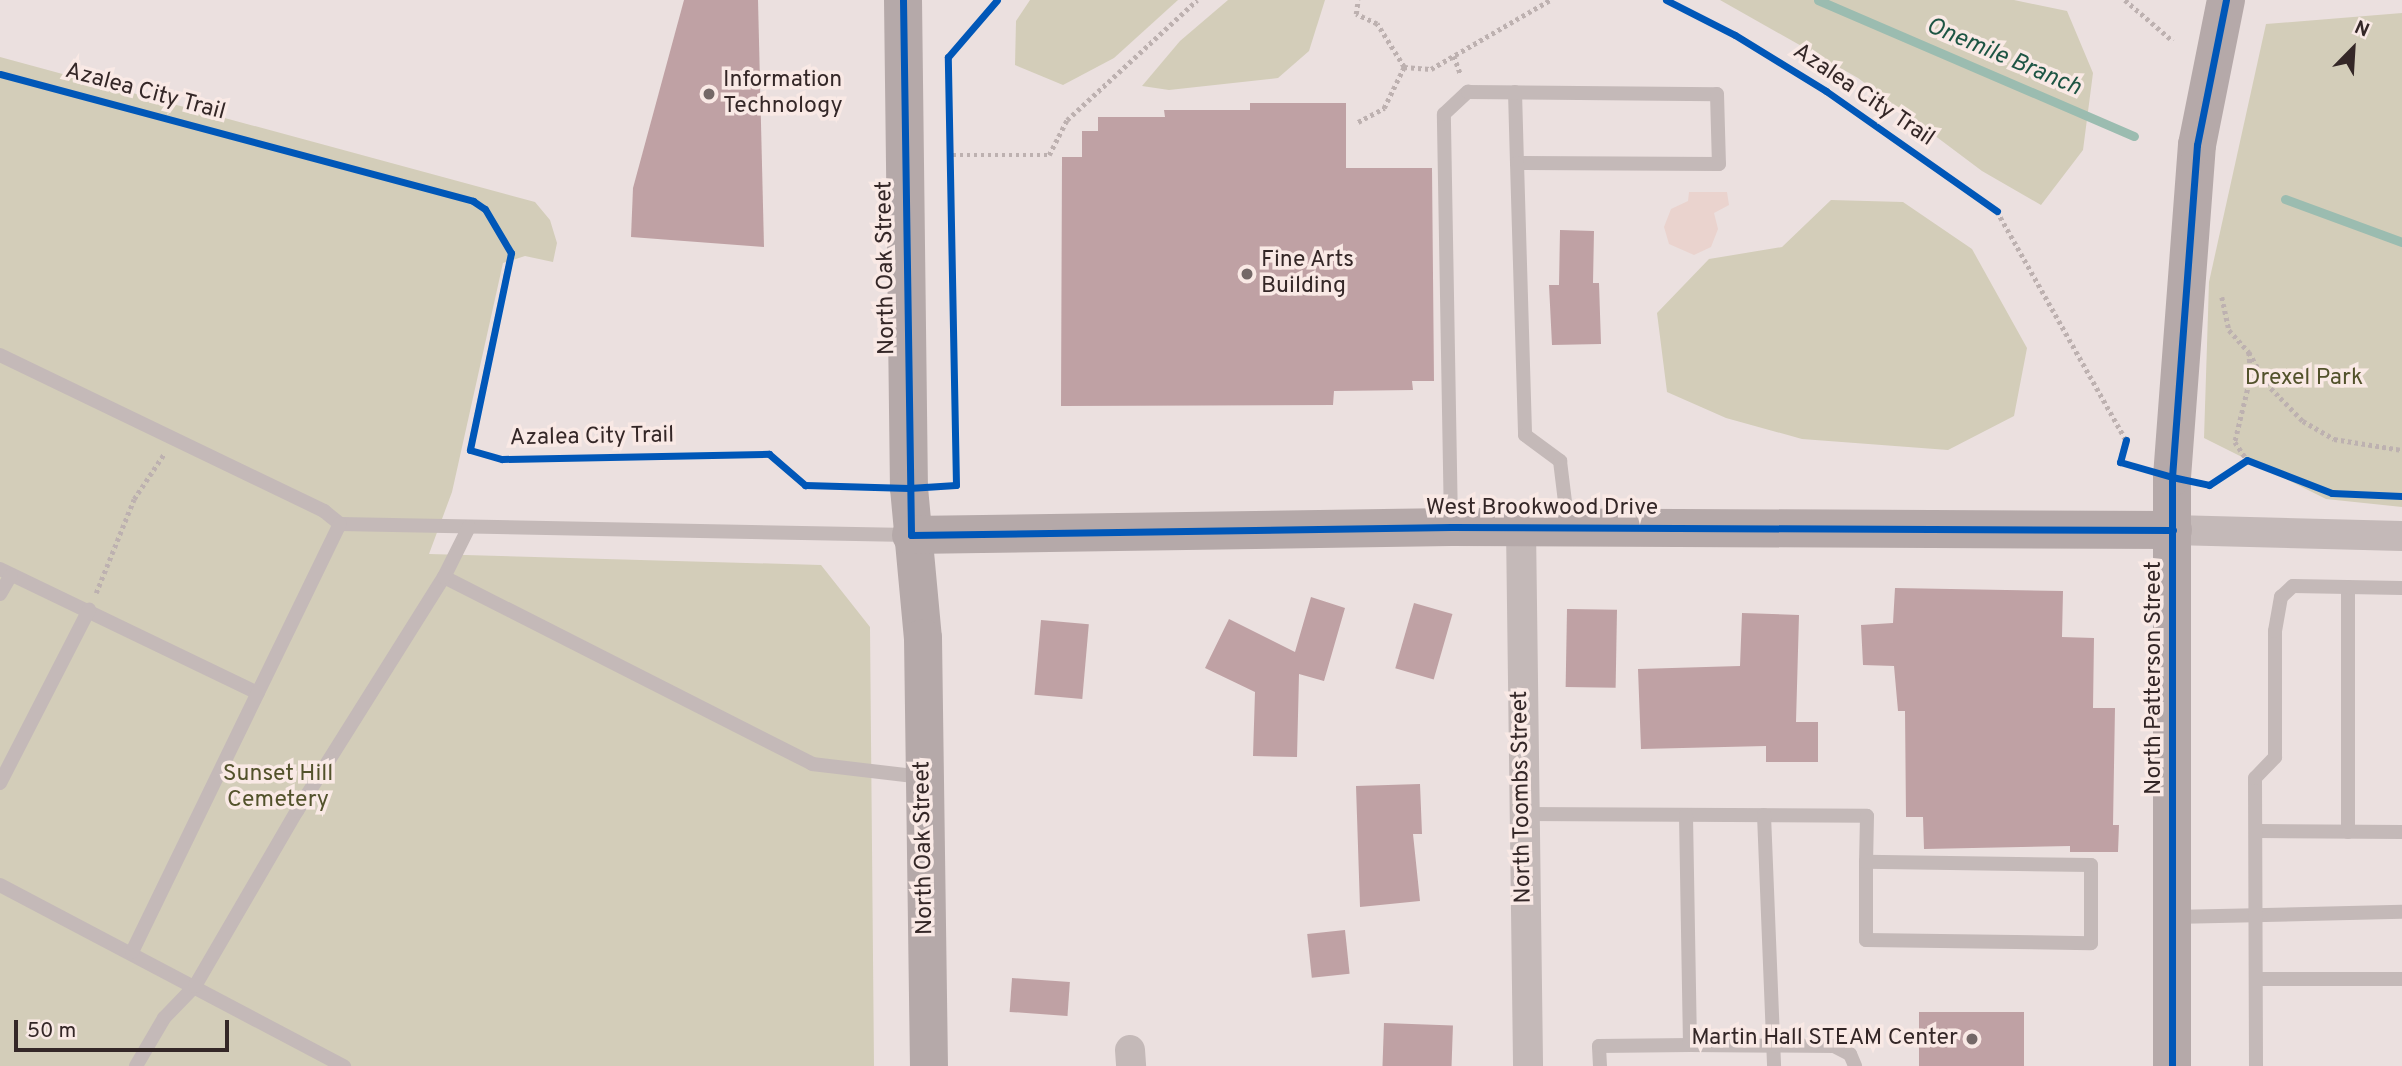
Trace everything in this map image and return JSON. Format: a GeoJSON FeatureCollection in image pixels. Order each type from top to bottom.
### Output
{"type":"FeatureCollection","features":[{"type":"Feature","properties":{"kind":"main road","name":"North Oak Street"},"geometry":{"type":"LineString","coordinates":[[903,0],[909,488],[911,535],[923,638],[929,1066]]}},
{"type":"Feature","properties":{"kind":"main road","name":"North Patterson Street"},"geometry":{"type":"LineString","coordinates":[[2172,1066],[2172,477],[2185,266],[2197,145],[2226,0]]}},
{"type":"Feature","properties":{"kind":"main road","name":"West Brookwood Drive"},"geometry":{"type":"LineString","coordinates":[[911,535],[1451,527],[2173,530]]}},
{"type":"Feature","properties":{"kind":"street","name":"North Toombs Street"},"geometry":{"type":"LineString","coordinates":[[1521,528],[1528,1066]]}},
{"type":"Feature","properties":{"kind":"street"},"geometry":{"type":"LineString","coordinates":[[2173,530],[2402,536]]}},
{"type":"Feature","properties":{"kind":"lane"},"geometry":{"type":"LineString","coordinates":[[1451,527],[1444,114],[1468,92],[1717,94],[1719,164],[1517,163]]}},
{"type":"Feature","properties":{"kind":"lane"},"geometry":{"type":"LineString","coordinates":[[1515,92],[1525,435],[1560,461],[1568,528]]}},
{"type":"Feature","properties":{"kind":"lane"},"geometry":{"type":"LineString","coordinates":[[0,355],[324,511],[340,524],[911,535]]}},
{"type":"Feature","properties":{"kind":"lane"},"geometry":{"type":"LineString","coordinates":[[132,952],[340,524]]}},
{"type":"Feature","properties":{"kind":"lane"},"geometry":{"type":"LineString","coordinates":[[136,1066],[163,1018],[195,986],[297,811],[444,577],[470,527]]}},
{"type":"Feature","properties":{"kind":"lane"},"geometry":{"type":"LineString","coordinates":[[0,594],[5,572],[258,693]]}},
{"type":"Feature","properties":{"kind":"lane"},"geometry":{"type":"LineString","coordinates":[[444,577],[812,764],[924,777]]}},
{"type":"Feature","properties":{"kind":"lane"},"geometry":{"type":"LineString","coordinates":[[2256,1066],[2259,979],[2255,778],[2275,757],[2275,631],[2281,597],[2293,586],[2402,588]]}},
{"type":"Feature","properties":{"kind":"lane"},"geometry":{"type":"LineString","coordinates":[[2348,587],[2348,832]]}},
{"type":"Feature","properties":{"kind":"lane"},"geometry":{"type":"LineString","coordinates":[[0,783],[89,610]]}},
{"type":"Feature","properties":{"kind":"lane"},"geometry":{"type":"LineString","coordinates":[[1523,814],[1867,816],[1866,862],[1866,940],[2091,943],[2091,865],[1866,862]]}},
{"type":"Feature","properties":{"kind":"lane"},"geometry":{"type":"LineString","coordinates":[[1686,815],[1690,1045]]}},
{"type":"Feature","properties":{"kind":"lane"},"geometry":{"type":"LineString","coordinates":[[1764,815],[1773,1066]]}},
{"type":"Feature","properties":{"kind":"lane"},"geometry":{"type":"LineString","coordinates":[[2258,831],[2402,832]]}},
{"type":"Feature","properties":{"kind":"lane"},"geometry":{"type":"LineString","coordinates":[[0,885],[132,952],[344,1066]]}},
{"type":"Feature","properties":{"kind":"lane"},"geometry":{"type":"LineString","coordinates":[[2173,916],[2402,912]]}},
{"type":"Feature","properties":{"kind":"lane"},"geometry":{"type":"LineString","coordinates":[[2259,979],[2402,979]]}},
{"type":"Feature","properties":{"kind":"lane"},"geometry":{"type":"LineString","coordinates":[[1600,1066],[1599,1046],[1690,1045],[1834,1046],[1850,1054],[1855,1066]]}},
{"type":"Feature","properties":{"kind":"path"},"geometry":{"type":"LineString","coordinates":[[953,155],[1049,155],[1067,120],[1197,0]]}},
{"type":"Feature","properties":{"kind":"path"},"geometry":{"type":"LineString","coordinates":[[1358,0],[1356,14],[1377,24],[1404,67]]}},
{"type":"Feature","properties":{"kind":"path"},"geometry":{"type":"LineString","coordinates":[[1404,67],[1431,69],[1550,0]]}},
{"type":"Feature","properties":{"kind":"path"},"geometry":{"type":"LineString","coordinates":[[2125,0],[2173,41]]}},
{"type":"Feature","properties":{"kind":"path"},"geometry":{"type":"LineString","coordinates":[[1358,121],[1384,108],[1404,67]]}},
{"type":"Feature","properties":{"kind":"path"},"geometry":{"type":"LineString","coordinates":[[2222,297],[2229,330],[2249,352],[2266,383],[2303,421],[2334,439],[2402,450]]}},
{"type":"Feature","properties":{"kind":"path"},"geometry":{"type":"LineString","coordinates":[[2249,352],[2251,376],[2235,442],[2248,460],[2332,493],[2402,496]]}},
{"type":"Feature","properties":{"kind":"path"},"geometry":{"type":"LineString","coordinates":[[89,610],[134,499],[173,440]]}},
{"type":"Feature","properties":{"kind":"green space"},"geometry":{"type":"Polygon","coordinates":[[[1030,0],[1178,0],[1114,58],[1063,85],[1015,65],[1016,21],[1030,0]]]}},
{"type":"Feature","properties":{"kind":"green space"},"geometry":{"type":"Polygon","coordinates":[[[1228,0],[1325,0],[1309,51],[1278,78],[1169,90],[1142,86],[1180,41],[1228,0]]]}},
{"type":"Feature","properties":{"kind":"green space"},"geometry":{"type":"Polygon","coordinates":[[[1720,0],[2014,0],[2067,11],[2093,73],[2083,150],[2041,205],[1982,171],[1858,78],[1720,0]]]}},
{"type":"Feature","properties":{"kind":"green space","name":"Drexel Park"},"geometry":{"type":"Polygon","coordinates":[[[2402,13],[2402,507],[2326,499],[2204,438],[2209,282],[2266,24],[2402,13]]]}},
{"type":"Feature","properties":{"kind":"green space","name":"Sunset Hill Cemetery"},"geometry":{"type":"Polygon","coordinates":[[[0,57],[535,202],[550,220],[557,243],[553,262],[525,256],[503,263],[452,492],[429,554],[821,565],[870,627],[874,1066],[0,1066],[0,57]]]}},
{"type":"Feature","properties":{"kind":"green space"},"geometry":{"type":"Polygon","coordinates":[[[1831,200],[1903,202],[1972,249],[2027,348],[2014,416],[1948,450],[1802,439],[1726,418],[1667,392],[1657,313],[1709,259],[1782,247],[1831,200]]]}},
{"type":"Feature","properties":{"kind":"shaded area"},"geometry":{"type":"Polygon","coordinates":[[[1689,192],[1727,192],[1729,205],[1714,213],[1718,229],[1711,247],[1694,255],[1669,244],[1664,227],[1671,209],[1688,201],[1689,192]]]}},
{"type":"Feature","properties":{"kind":"building","name":"Information Technology"},"geometry":{"type":"Polygon","coordinates":[[[684,0],[758,0],[764,247],[631,237],[633,188],[684,0]]]}},
{"type":"Feature","properties":{"kind":"building","name":"Fine Arts Building"},"geometry":{"type":"Polygon","coordinates":[[[1250,103],[1346,103],[1346,168],[1432,168],[1434,381],[1412,381],[1413,390],[1334,391],[1333,405],[1061,406],[1062,157],[1082,157],[1082,131],[1098,131],[1098,117],[1165,117],[1164,110],[1250,110],[1250,103]]]}},
{"type":"Feature","properties":{"kind":"building"},"geometry":{"type":"Polygon","coordinates":[[[1560,230],[1594,231],[1593,283],[1599,283],[1601,344],[1552,345],[1549,285],[1559,285],[1560,230]]]}},
{"type":"Feature","properties":{"kind":"building"},"geometry":{"type":"Polygon","coordinates":[[[1895,588],[2063,591],[2062,637],[2094,638],[2093,708],[2115,708],[2113,825],[2119,825],[2118,852],[2070,852],[2070,846],[1924,849],[1923,817],[1906,817],[1905,711],[1898,711],[1894,666],[1863,665],[1861,625],[1893,623],[1895,588]]]}},
{"type":"Feature","properties":{"kind":"building"},"geometry":{"type":"Polygon","coordinates":[[[1311,597],[1345,608],[1324,681],[1299,674],[1297,757],[1253,756],[1255,692],[1205,668],[1229,619],[1295,652],[1311,597]]]}},
{"type":"Feature","properties":{"kind":"building"},"geometry":{"type":"Polygon","coordinates":[[[1414,603],[1452,614],[1434,679],[1395,668],[1414,603]]]}},
{"type":"Feature","properties":{"kind":"building"},"geometry":{"type":"Polygon","coordinates":[[[1567,609],[1617,610],[1616,688],[1566,687],[1567,609]]]}},
{"type":"Feature","properties":{"kind":"building"},"geometry":{"type":"Polygon","coordinates":[[[1742,613],[1799,615],[1796,722],[1818,722],[1818,762],[1766,762],[1766,746],[1641,749],[1638,669],[1740,666],[1742,613]]]}},
{"type":"Feature","properties":{"kind":"building"},"geometry":{"type":"Polygon","coordinates":[[[1041,620],[1089,624],[1082,699],[1034,695],[1041,620]]]}},
{"type":"Feature","properties":{"kind":"building"},"geometry":{"type":"Polygon","coordinates":[[[1420,784],[1422,834],[1413,834],[1420,901],[1360,907],[1356,786],[1420,784]]]}},
{"type":"Feature","properties":{"kind":"building"},"geometry":{"type":"Polygon","coordinates":[[[1345,930],[1350,974],[1312,978],[1307,934],[1345,930]]]}},
{"type":"Feature","properties":{"kind":"building"},"geometry":{"type":"Polygon","coordinates":[[[1012,978],[1070,982],[1067,1016],[1010,1012],[1012,978]]]}},
{"type":"Feature","properties":{"kind":"building","name":"Martin Hall STEAM Center"},"geometry":{"type":"Polygon","coordinates":[[[1919,1012],[2024,1012],[2024,1066],[1919,1066],[1919,1012]]]}},
{"type":"Feature","properties":{"kind":"building"},"geometry":{"type":"Polygon","coordinates":[[[1384,1023],[1453,1025],[1452,1066],[1382,1066],[1384,1023]]]}},
{"type":"Feature","properties":{"kind":"waterway","name":"Onemile Branch"},"geometry":{"type":"LineString","coordinates":[[1818,0],[2134,136]]}},
{"type":"Feature","properties":{"kind":"waterway","name":"Onemile Branch"},"geometry":{"type":"LineString","coordinates":[[2285,199],[2402,242]]}},
{"type":"Feature","properties":{"kind":"cycle path"},"geometry":{"type":"LineString","coordinates":[[903,0],[911,535],[1451,527],[2173,530]]}},
{"type":"Feature","properties":{"kind":"cycle path","name":"Azalea City Trail"},"geometry":{"type":"LineString","coordinates":[[0,74],[473,201],[485,209],[511,253],[470,450],[502,459],[769,454],[805,485],[909,488],[956,485],[948,57],[997,0]]}},
{"type":"Feature","properties":{"kind":"cycle path","name":"Azalea City Trail"},"geometry":{"type":"LineString","coordinates":[[1666,0],[1735,35],[1826,91],[1997,211]]}},
{"type":"Feature","properties":{"kind":"cycle path"},"geometry":{"type":"LineString","coordinates":[[2172,1066],[2172,477],[2197,145],[2226,0]]}},
{"type":"Feature","properties":{"kind":"cycle path"},"geometry":{"type":"LineString","coordinates":[[2126,440],[2120,462],[2209,485],[2247,460],[2332,493],[2402,496]]}},
{"type":"Feature","properties":{"kind":"place","name":"Information Technology"},"geometry":{"type":"Point","coordinates":[709,94]}},
{"type":"Feature","properties":{"kind":"place","name":"Fine Arts Building"},"geometry":{"type":"Point","coordinates":[1247,274]}},
{"type":"Feature","properties":{"kind":"place","name":"Martin Hall STEAM Center"},"geometry":{"type":"Point","coordinates":[1972,1039]}}]}
